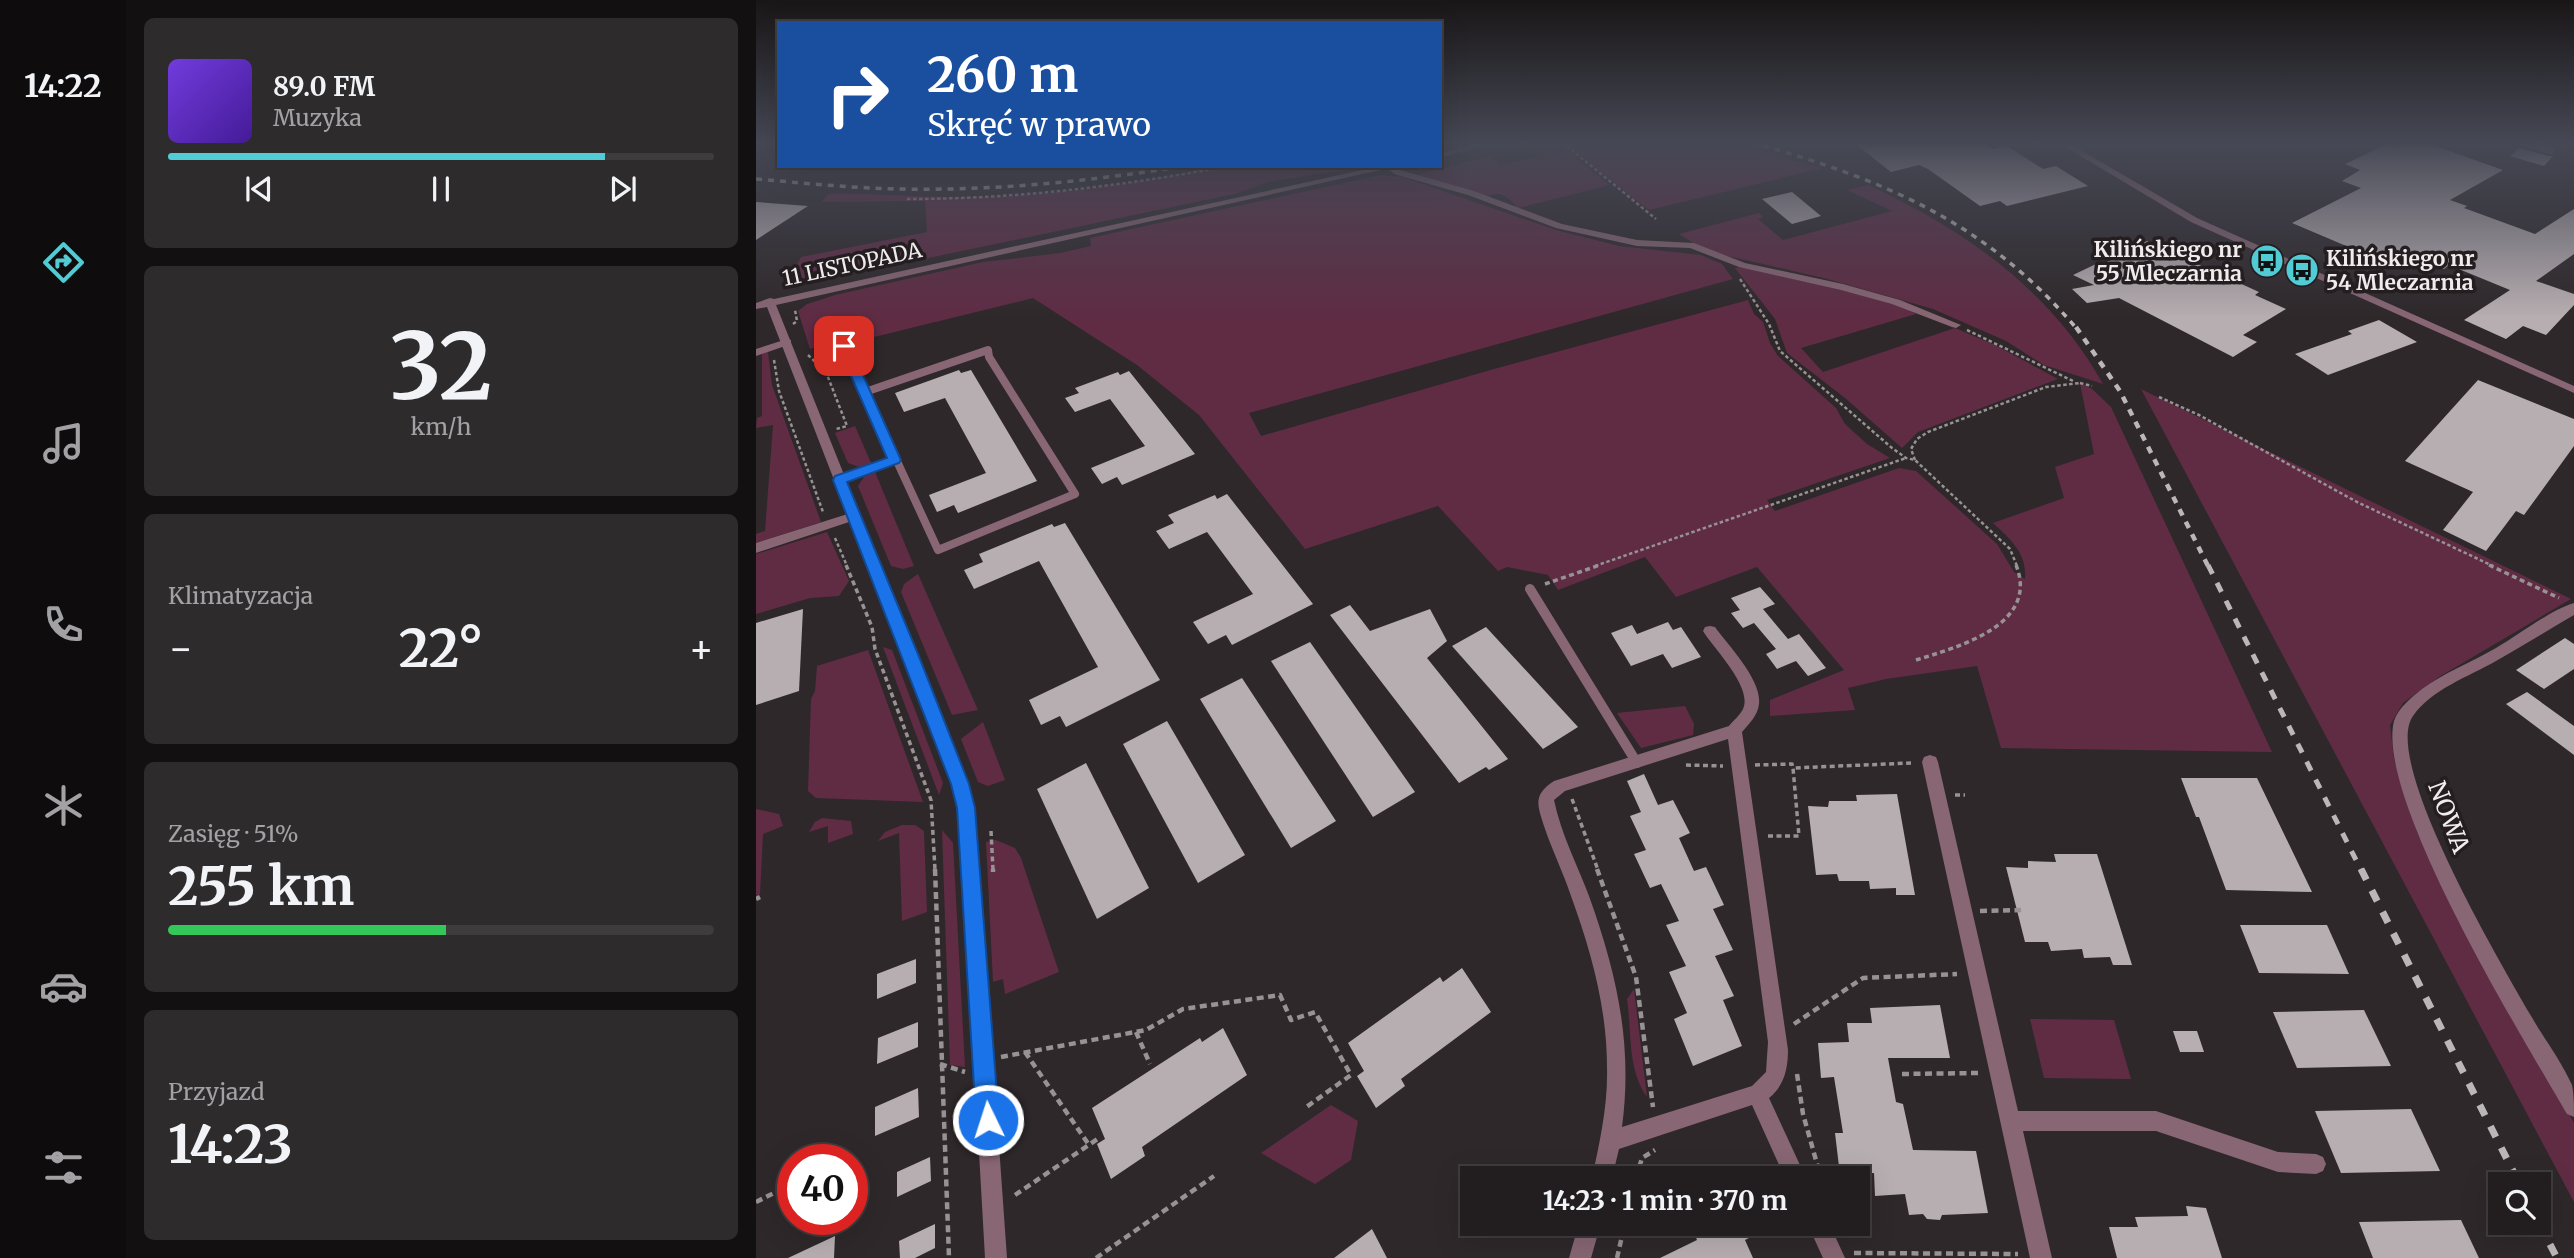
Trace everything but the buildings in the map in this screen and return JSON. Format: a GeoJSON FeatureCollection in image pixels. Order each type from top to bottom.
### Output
{"type":"FeatureCollection","features":[{"type":"Feature","properties":{"kind":"street","name":"11 LISTOPADA"},"geometry":{"type":"LineString","coordinates":[[761,304],[1237,201]]}},
{"type":"Feature","properties":{"kind":"street"},"geometry":{"type":"LineString","coordinates":[[1492,201],[1559,226],[1637,243],[1691,245],[1724,259],[1878,297],[1956,325]]}},
{"type":"Feature","properties":{"kind":"street"},"geometry":{"type":"LineString","coordinates":[[2161,201],[2194,220],[2574,390]]}},
{"type":"Feature","properties":{"kind":"street"},"geometry":{"type":"LineString","coordinates":[[761,304],[786,340],[965,801],[996,1258]]}},
{"type":"Feature","properties":{"kind":"street"},"geometry":{"type":"LineString","coordinates":[[756,353],[786,340]]}},
{"type":"Feature","properties":{"kind":"street"},"geometry":{"type":"LineString","coordinates":[[756,548],[854,516]]}},
{"type":"Feature","properties":{"kind":"street","name":"NOWA"},"geometry":{"type":"LineString","coordinates":[[2568,603],[2431,692],[2409,711],[2399,729],[2402,760],[2441,867],[2574,1107]]}},
{"type":"Feature","properties":{"kind":"street"},"geometry":{"type":"LineString","coordinates":[[1604,1166],[1611,1141],[1617,1084],[1615,1016],[1597,948],[1546,800],[1548,794],[1560,786],[1734,731],[1749,711],[1751,690],[1710,631]]}},
{"type":"Feature","properties":{"kind":"street"},"geometry":{"type":"LineString","coordinates":[[1611,1141],[1757,1094],[1768,1088],[1776,1075],[1779,1042],[1734,731]]}},
{"type":"Feature","properties":{"kind":"street"},"geometry":{"type":"LineString","coordinates":[[1923,762],[2041,1258]]}},
{"type":"Feature","properties":{"kind":"street"},"geometry":{"type":"LineString","coordinates":[[1757,1094],[1790,1166]]}},
{"type":"Feature","properties":{"kind":"street"},"geometry":{"type":"LineString","coordinates":[[2009,1121],[2156,1121],[2278,1161],[2316,1164]]}},
{"type":"Feature","properties":{"kind":"street"},"geometry":{"type":"LineString","coordinates":[[1580,1258],[1586,1236]]}},
{"type":"Feature","properties":{"kind":"street"},"geometry":{"type":"LineString","coordinates":[[1827,1236],[1839,1252]]}},
{"type":"Feature","properties":{"kind":"lane"},"geometry":{"type":"LineString","coordinates":[[844,346],[864,392],[895,460],[938,550],[1075,494],[989,357],[989,350],[864,392]]}},
{"type":"Feature","properties":{"kind":"lane"},"geometry":{"type":"LineString","coordinates":[[839,480],[895,460]]}},
{"type":"Feature","properties":{"kind":"lane"},"geometry":{"type":"LineString","coordinates":[[1530,589],[1637,762]]}},
{"type":"Feature","properties":{"kind":"path"},"geometry":{"type":"LineString","coordinates":[[1634,201],[1656,219]]}},
{"type":"Feature","properties":{"kind":"path"},"geometry":{"type":"LineString","coordinates":[[1724,259],[1769,324],[1780,351],[1906,458],[1915,460]]}},
{"type":"Feature","properties":{"kind":"path"},"geometry":{"type":"LineString","coordinates":[[795,323],[786,340],[779,391],[829,525],[873,627],[875,649],[931,800],[949,1248],[947,1258]]}},
{"type":"Feature","properties":{"kind":"path"},"geometry":{"type":"LineString","coordinates":[[1956,325],[2054,374],[2092,386]]}},
{"type":"Feature","properties":{"kind":"path"},"geometry":{"type":"LineString","coordinates":[[806,352],[826,372],[847,426],[834,430]]}},
{"type":"Feature","properties":{"kind":"path"},"geometry":{"type":"LineString","coordinates":[[1916,660],[1983,634],[2011,616],[2018,603],[2020,574],[2018,563],[2010,549],[1915,460],[1911,449],[1917,439],[1928,432],[2046,387],[2080,383]]}},
{"type":"Feature","properties":{"kind":"path"},"geometry":{"type":"LineString","coordinates":[[2159,397],[2199,415],[2357,502],[2568,603]]}},
{"type":"Feature","properties":{"kind":"path"},"geometry":{"type":"LineString","coordinates":[[798,442],[808,439]]}},
{"type":"Feature","properties":{"kind":"path"},"geometry":{"type":"LineString","coordinates":[[1530,589],[1906,458]]}},
{"type":"Feature","properties":{"kind":"path"},"geometry":{"type":"LineString","coordinates":[[1793,768],[1923,762]]}},
{"type":"Feature","properties":{"kind":"path"},"geometry":{"type":"LineString","coordinates":[[1681,765],[1792,764],[1799,835],[1760,836]]}},
{"type":"Feature","properties":{"kind":"path"},"geometry":{"type":"LineString","coordinates":[[1584,793],[1572,798],[1636,977],[1652,1098],[1653,1152]]}},
{"type":"Feature","properties":{"kind":"path"},"geometry":{"type":"LineString","coordinates":[[1975,911],[2021,910]]}},
{"type":"Feature","properties":{"kind":"path"},"geometry":{"type":"LineString","coordinates":[[1789,1027],[1863,978],[1963,974]]}},
{"type":"Feature","properties":{"kind":"path"},"geometry":{"type":"LineString","coordinates":[[999,1058],[1146,1030],[1182,1009],[1280,995],[1284,1010],[1292,1020],[1315,1012],[1351,1075],[1305,1108]]}},
{"type":"Feature","properties":{"kind":"path"},"geometry":{"type":"LineString","coordinates":[[1136,1032],[1150,1064]]}},
{"type":"Feature","properties":{"kind":"path"},"geometry":{"type":"LineString","coordinates":[[1025,1052],[1089,1145]]}},
{"type":"Feature","properties":{"kind":"path"},"geometry":{"type":"LineString","coordinates":[[1902,1074],[1984,1073],[1981,1060]]}},
{"type":"Feature","properties":{"kind":"path"},"geometry":{"type":"LineString","coordinates":[[940,1064],[965,1072]]}},
{"type":"Feature","properties":{"kind":"path"},"geometry":{"type":"LineString","coordinates":[[1015,1195],[1099,1138]]}},
{"type":"Feature","properties":{"kind":"path"},"geometry":{"type":"LineString","coordinates":[[1640,1166],[1642,1158],[1664,1147]]}},
{"type":"Feature","properties":{"kind":"path"},"geometry":{"type":"LineString","coordinates":[[1096,1258],[1214,1176]]}},
{"type":"Feature","properties":{"kind":"path"},"geometry":{"type":"LineString","coordinates":[[756,1202],[777,1192]]}},
{"type":"Feature","properties":{"kind":"path"},"geometry":{"type":"LineString","coordinates":[[1617,1258],[1622,1236]]}},
{"type":"Feature","properties":{"kind":"path"},"geometry":{"type":"LineString","coordinates":[[1839,1252],[2023,1254],[2020,1241]]}},
{"type":"Feature","properties":{"kind":"shaded area"},"geometry":{"type":"Polygon","coordinates":[[[822,201],[1202,201],[785,288],[801,257],[927,232],[925,201],[822,201]]]}},
{"type":"Feature","properties":{"kind":"shaded area"},"geometry":{"type":"Polygon","coordinates":[[[1262,201],[1471,201],[1556,230],[1619,246],[1701,255],[1722,264],[1733,279],[1249,413],[1261,436],[1748,300],[1754,314],[1763,322],[1778,356],[1836,408],[1845,424],[1867,444],[1890,458],[1767,500],[1775,511],[1899,468],[1916,471],[1997,544],[2014,572],[2025,579],[2021,554],[1993,523],[2064,498],[2055,467],[2094,454],[2080,383],[2092,389],[2111,407],[2272,752],[2001,748],[1977,666],[1886,679],[1848,688],[1855,710],[1770,716],[1770,700],[1844,670],[1757,567],[1676,597],[1645,557],[1558,590],[1548,575],[1507,567],[1498,571],[1438,506],[1305,549],[1199,415],[1137,365],[1033,298],[866,339],[843,338],[810,349],[798,311],[807,304],[835,295],[983,262],[1060,253],[1091,246],[1090,238],[1262,201]]]}},
{"type":"Feature","properties":{"kind":"shaded area"},"geometry":{"type":"Polygon","coordinates":[[[1511,201],[1547,201],[1518,208],[1511,201]]]}},
{"type":"Feature","properties":{"kind":"shaded area"},"geometry":{"type":"Polygon","coordinates":[[[1637,201],[1688,201],[1649,210],[1637,201]]]}},
{"type":"Feature","properties":{"kind":"shaded area"},"geometry":{"type":"Polygon","coordinates":[[[1870,201],[1904,202],[1938,221],[2002,266],[2058,319],[2103,384],[2044,365],[2006,341],[1933,309],[1824,278],[1723,255],[1698,246],[1679,234],[1759,213],[1763,217],[1758,219],[1783,240],[1892,211],[1870,201]]]}},
{"type":"Feature","properties":{"kind":"shaded area"},"geometry":{"type":"Polygon","coordinates":[[[1742,267],[1881,299],[1903,306],[1916,314],[1801,348],[1823,372],[1955,328],[1995,345],[2058,379],[1918,432],[1902,448],[1845,398],[1787,353],[1775,319],[1735,268],[1742,267]]]}},
{"type":"Feature","properties":{"kind":"shaded area"},"geometry":{"type":"Polygon","coordinates":[[[768,352],[772,385],[821,522],[756,543],[756,534],[765,531],[773,425],[756,428],[757,418],[762,416],[762,354],[768,352]]]}},
{"type":"Feature","properties":{"kind":"shaded area"},"geometry":{"type":"Polygon","coordinates":[[[2141,389],[2571,599],[2439,677],[2403,703],[2390,725],[2394,759],[2417,832],[2446,892],[2574,1123],[2574,1202],[2141,389]]]}},
{"type":"Feature","properties":{"kind":"shaded area"},"geometry":{"type":"Polygon","coordinates":[[[855,426],[871,463],[859,467],[848,463],[835,433],[855,426]]]}},
{"type":"Feature","properties":{"kind":"shaded area"},"geometry":{"type":"Polygon","coordinates":[[[875,472],[914,566],[903,569],[891,566],[858,486],[864,477],[875,472]]]}},
{"type":"Feature","properties":{"kind":"shaded area"},"geometry":{"type":"Polygon","coordinates":[[[827,532],[849,581],[839,596],[810,598],[756,614],[756,554],[827,532]]]}},
{"type":"Feature","properties":{"kind":"shaded area"},"geometry":{"type":"Polygon","coordinates":[[[918,574],[978,710],[952,715],[901,592],[904,584],[918,574]]]}},
{"type":"Feature","properties":{"kind":"shaded area"},"geometry":{"type":"Polygon","coordinates":[[[883,647],[892,650],[943,783],[939,795],[883,647]]]}},
{"type":"Feature","properties":{"kind":"shaded area"},"geometry":{"type":"Polygon","coordinates":[[[868,650],[923,802],[816,798],[808,791],[811,699],[815,691],[817,666],[868,650]]]}},
{"type":"Feature","properties":{"kind":"shaded area"},"geometry":{"type":"Polygon","coordinates":[[[1685,706],[1694,724],[1693,735],[1641,748],[1617,713],[1685,706]]]}},
{"type":"Feature","properties":{"kind":"shaded area"},"geometry":{"type":"Polygon","coordinates":[[[983,722],[1005,780],[988,786],[978,782],[961,739],[983,722]]]}},
{"type":"Feature","properties":{"kind":"shaded area"},"geometry":{"type":"Polygon","coordinates":[[[756,809],[779,814],[783,826],[763,834],[760,894],[756,896],[756,809]]]}},
{"type":"Feature","properties":{"kind":"shaded area"},"geometry":{"type":"Polygon","coordinates":[[[822,818],[851,821],[853,834],[828,843],[828,826],[809,832],[815,822],[822,818]]]}},
{"type":"Feature","properties":{"kind":"shaded area"},"geometry":{"type":"Polygon","coordinates":[[[902,825],[915,825],[924,831],[927,912],[902,921],[899,833],[878,841],[885,832],[902,825]]]}},
{"type":"Feature","properties":{"kind":"shaded area"},"geometry":{"type":"Polygon","coordinates":[[[942,830],[953,843],[965,1067],[950,1065],[942,830]]]}},
{"type":"Feature","properties":{"kind":"shaded area"},"geometry":{"type":"Polygon","coordinates":[[[996,840],[1015,848],[1021,858],[1059,972],[1005,994],[1003,979],[993,982],[986,842],[996,840]]]}},
{"type":"Feature","properties":{"kind":"shaded area"},"geometry":{"type":"Polygon","coordinates":[[[1634,989],[1647,1097],[1636,1075],[1631,1050],[1627,999],[1634,989]]]}},
{"type":"Feature","properties":{"kind":"shaded area"},"geometry":{"type":"Polygon","coordinates":[[[2030,1019],[2114,1020],[2131,1079],[2044,1078],[2030,1019]]]}},
{"type":"Feature","properties":{"kind":"shaded area"},"geometry":{"type":"Polygon","coordinates":[[[1331,1105],[1358,1121],[1351,1160],[1315,1184],[1261,1153],[1331,1105]]]}},
{"type":"Feature","properties":{"kind":"railway"},"geometry":{"type":"LineString","coordinates":[[1912,201],[1968,232],[2006,260],[2042,292],[2077,329]]}},
{"type":"Feature","properties":{"kind":"railway"},"geometry":{"type":"LineString","coordinates":[[2076,327],[2120,391],[2208,566]]}},
{"type":"Feature","properties":{"kind":"railway"},"geometry":{"type":"LineString","coordinates":[[2208,565],[2361,870]]}},
{"type":"Feature","properties":{"kind":"railway"},"geometry":{"type":"LineString","coordinates":[[2361,869],[2513,1172]]}},
{"type":"Feature","properties":{"kind":"railway"},"geometry":{"type":"LineString","coordinates":[[2545,1235],[2557,1258]]}},
{"type":"Feature","properties":{"kind":"place","name":"Kilińskiego nr 55 Mleczarnia"},"geometry":{"type":"Point","coordinates":[2267,261]}},
{"type":"Feature","properties":{"kind":"place","name":"Kilińskiego nr 54 Mleczarnia"},"geometry":{"type":"Point","coordinates":[2302,270]}},
{"type":"Feature","properties":{"kind":"route"},"geometry":{"type":"LineString","coordinates":[[844,346],[895,460],[839,480],[883,584],[960,784],[966,808],[988,1120]]}}]}
